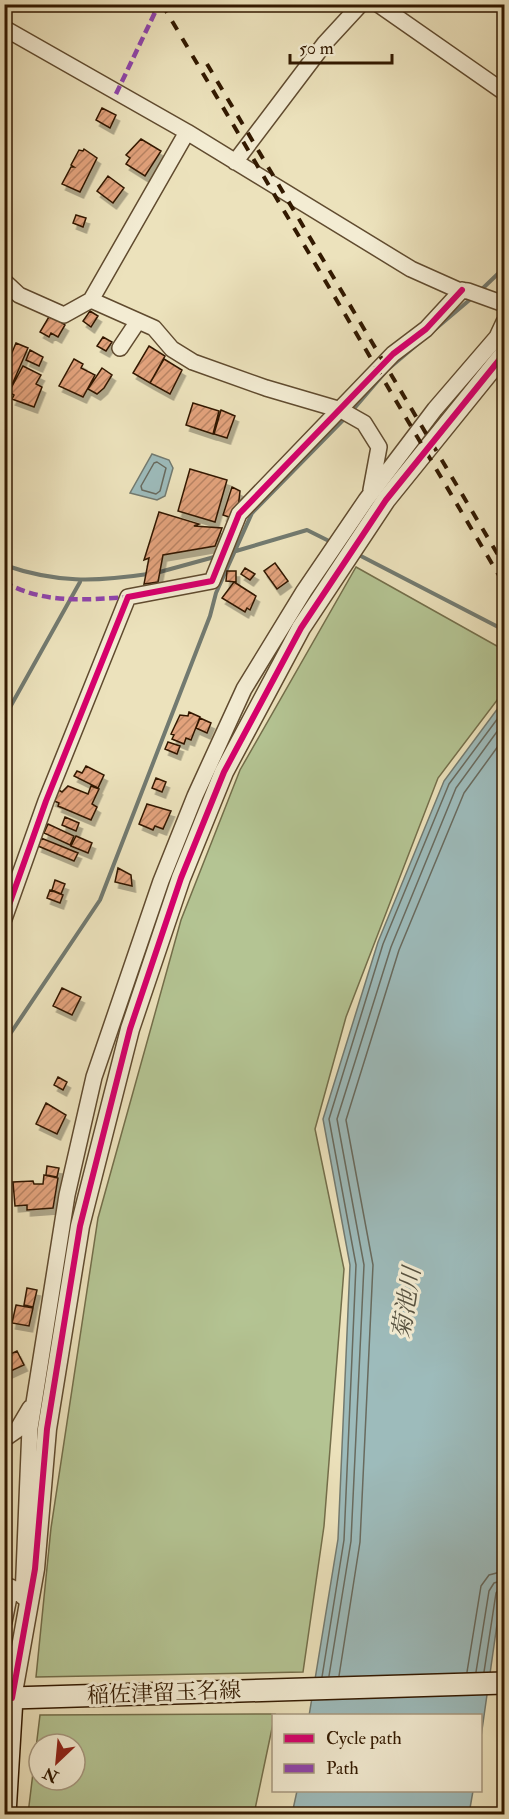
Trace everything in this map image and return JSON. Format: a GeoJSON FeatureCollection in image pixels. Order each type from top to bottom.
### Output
{"type":"FeatureCollection","features":[{"type":"Feature","properties":{"kind":"main road","name":"稲佐津留玉名線"},"geometry":{"type":"LineString","coordinates":[[12,1698],[504,1683]]}},
{"type":"Feature","properties":{"kind":"main road"},"geometry":{"type":"LineString","coordinates":[[5,1815],[12,1698]]}},
{"type":"Feature","properties":{"kind":"street"},"geometry":{"type":"LineString","coordinates":[[235,162],[325,43],[361,4]]}},
{"type":"Feature","properties":{"kind":"street"},"geometry":{"type":"LineString","coordinates":[[378,4],[504,92]]}},
{"type":"Feature","properties":{"kind":"street"},"geometry":{"type":"LineString","coordinates":[[4,28],[187,132],[411,269],[504,304]]}},
{"type":"Feature","properties":{"kind":"street"},"geometry":{"type":"LineString","coordinates":[[4,281],[19,295],[64,315],[91,300],[187,132]]}},
{"type":"Feature","properties":{"kind":"street"},"geometry":{"type":"LineString","coordinates":[[4,919],[46,801],[128,597],[212,580],[239,514],[393,354],[426,329],[465,291]]}},
{"type":"Feature","properties":{"kind":"street"},"geometry":{"type":"LineString","coordinates":[[91,300],[154,328],[172,349],[193,362],[266,388],[341,410],[364,423],[379,447],[371,493]]}},
{"type":"Feature","properties":{"kind":"street"},"geometry":{"type":"LineString","coordinates":[[120,348],[138,321]]}},
{"type":"Feature","properties":{"kind":"street"},"geometry":{"type":"LineString","coordinates":[[12,1698],[17,1591],[34,1401],[67,1195],[94,1077],[161,881],[195,796],[244,689],[304,591],[371,493],[435,409],[497,337],[504,322]]}},
{"type":"Feature","properties":{"kind":"street"},"geometry":{"type":"LineString","coordinates":[[4,1622],[17,1591],[35,1569],[53,1385],[80,1226],[128,1038],[181,878],[224,772],[301,628],[386,500],[504,354]]}},
{"type":"Feature","properties":{"kind":"street"},"geometry":{"type":"LineString","coordinates":[[4,1439],[17,1430],[34,1401]]}},
{"type":"Feature","properties":{"kind":"green space"},"geometry":{"type":"Polygon","coordinates":[[[356,567],[504,650],[504,691],[438,778],[346,1017],[315,1129],[344,1269],[324,1526],[303,1672],[36,1677],[51,1528],[98,1218],[181,920],[240,770],[356,567]]]}},
{"type":"Feature","properties":{"kind":"green space"},"geometry":{"type":"Polygon","coordinates":[[[272,1714],[272,1728],[254,1814],[28,1814],[31,1792],[87,1792],[87,1732],[38,1732],[40,1715],[272,1714]]]}},
{"type":"Feature","properties":{"kind":"water"},"geometry":{"type":"Polygon","coordinates":[[[152,454],[169,460],[173,468],[165,496],[157,500],[130,493],[152,454]]]}},
{"type":"Feature","properties":{"kind":"water","name":"菊池川"},"geometry":{"type":"Polygon","coordinates":[[[504,700],[504,1575],[482,1730],[482,1714],[309,1714],[338,1539],[350,1265],[323,1119],[378,942],[444,781],[504,700]]]}},
{"type":"Feature","properties":{"kind":"water"},"geometry":{"type":"Polygon","coordinates":[[[297,1792],[473,1792],[469,1814],[292,1814],[297,1792]]]}},
{"type":"Feature","properties":{"kind":"building"},"geometry":{"type":"Polygon","coordinates":[[[102,108],[116,115],[110,128],[96,120],[102,108]]]}},
{"type":"Feature","properties":{"kind":"building"},"geometry":{"type":"Polygon","coordinates":[[[141,139],[161,151],[145,176],[126,164],[130,158],[126,155],[141,139]]]}},
{"type":"Feature","properties":{"kind":"building"},"geometry":{"type":"Polygon","coordinates":[[[84,149],[97,158],[80,192],[62,184],[71,167],[74,167],[71,165],[79,150],[84,149]]]}},
{"type":"Feature","properties":{"kind":"building"},"geometry":{"type":"Polygon","coordinates":[[[108,176],[124,188],[113,203],[97,191],[108,176]]]}},
{"type":"Feature","properties":{"kind":"building"},"geometry":{"type":"Polygon","coordinates":[[[76,215],[86,218],[83,227],[73,223],[76,215]]]}},
{"type":"Feature","properties":{"kind":"building"},"geometry":{"type":"Polygon","coordinates":[[[90,311],[98,316],[91,327],[83,321],[90,311]]]}},
{"type":"Feature","properties":{"kind":"building"},"geometry":{"type":"Polygon","coordinates":[[[50,315],[65,325],[58,337],[51,333],[49,337],[40,332],[50,315]]]}},
{"type":"Feature","properties":{"kind":"building"},"geometry":{"type":"Polygon","coordinates":[[[103,337],[112,342],[106,351],[97,346],[103,337]]]}},
{"type":"Feature","properties":{"kind":"building"},"geometry":{"type":"Polygon","coordinates":[[[16,343],[28,348],[11,387],[4,384],[4,360],[8,362],[16,343]]]}},
{"type":"Feature","properties":{"kind":"building"},"geometry":{"type":"Polygon","coordinates":[[[149,346],[165,356],[150,383],[133,373],[149,346]]]}},
{"type":"Feature","properties":{"kind":"building"},"geometry":{"type":"Polygon","coordinates":[[[30,350],[43,357],[39,366],[26,360],[30,350]]]}},
{"type":"Feature","properties":{"kind":"building"},"geometry":{"type":"Polygon","coordinates":[[[74,359],[83,364],[81,368],[95,375],[83,397],[59,386],[74,359]]]}},
{"type":"Feature","properties":{"kind":"building"},"geometry":{"type":"Polygon","coordinates":[[[164,359],[182,370],[170,394],[150,383],[164,359]]]}},
{"type":"Feature","properties":{"kind":"building"},"geometry":{"type":"Polygon","coordinates":[[[23,366],[41,375],[36,384],[42,387],[34,407],[12,399],[14,395],[9,392],[23,366]]]}},
{"type":"Feature","properties":{"kind":"building"},"geometry":{"type":"Polygon","coordinates":[[[102,368],[112,375],[97,394],[88,389],[102,368]]]}},
{"type":"Feature","properties":{"kind":"building"},"geometry":{"type":"Polygon","coordinates":[[[193,403],[219,411],[213,434],[186,425],[193,403]]]}},
{"type":"Feature","properties":{"kind":"building"},"geometry":{"type":"Polygon","coordinates":[[[221,410],[235,416],[227,438],[214,434],[221,410]]]}},
{"type":"Feature","properties":{"kind":"building"},"geometry":{"type":"Polygon","coordinates":[[[190,469],[227,480],[215,522],[178,511],[190,469]]]}},
{"type":"Feature","properties":{"kind":"building"},"geometry":{"type":"Polygon","coordinates":[[[232,487],[240,491],[238,509],[232,518],[223,515],[232,487]]]}},
{"type":"Feature","properties":{"kind":"building"},"geometry":{"type":"Polygon","coordinates":[[[159,512],[199,524],[194,526],[222,528],[215,546],[163,555],[158,582],[144,584],[149,558],[144,560],[159,512]]]}},
{"type":"Feature","properties":{"kind":"building"},"geometry":{"type":"Polygon","coordinates":[[[275,563],[288,581],[277,589],[264,571],[275,563]]]}},
{"type":"Feature","properties":{"kind":"building"},"geometry":{"type":"Polygon","coordinates":[[[245,568],[255,574],[250,580],[241,574],[245,568]]]}},
{"type":"Feature","properties":{"kind":"building"},"geometry":{"type":"Polygon","coordinates":[[[227,571],[236,571],[236,582],[226,581],[227,571]]]}},
{"type":"Feature","properties":{"kind":"building"},"geometry":{"type":"Polygon","coordinates":[[[234,582],[256,596],[250,610],[247,608],[245,612],[222,598],[234,582]]]}},
{"type":"Feature","properties":{"kind":"building"},"geometry":{"type":"Polygon","coordinates":[[[189,712],[200,717],[191,740],[186,738],[184,744],[172,739],[174,735],[171,734],[180,715],[188,716],[189,712]]]}},
{"type":"Feature","properties":{"kind":"building"},"geometry":{"type":"Polygon","coordinates":[[[200,718],[211,723],[207,733],[196,728],[200,718]]]}},
{"type":"Feature","properties":{"kind":"building"},"geometry":{"type":"Polygon","coordinates":[[[168,742],[180,746],[177,754],[165,749],[168,742]]]}},
{"type":"Feature","properties":{"kind":"building"},"geometry":{"type":"Polygon","coordinates":[[[86,766],[104,775],[98,788],[74,776],[77,771],[82,773],[86,766]]]}},
{"type":"Feature","properties":{"kind":"building"},"geometry":{"type":"Polygon","coordinates":[[[156,778],[166,782],[162,792],[152,788],[156,778]]]}},
{"type":"Feature","properties":{"kind":"building"},"geometry":{"type":"Polygon","coordinates":[[[68,786],[88,794],[91,786],[99,789],[92,804],[97,807],[91,820],[58,806],[59,803],[52,800],[57,789],[62,792],[68,786]]]}},
{"type":"Feature","properties":{"kind":"building"},"geometry":{"type":"Polygon","coordinates":[[[147,804],[171,811],[163,829],[155,826],[153,830],[139,824],[147,804]]]}},
{"type":"Feature","properties":{"kind":"building"},"geometry":{"type":"Polygon","coordinates":[[[65,817],[79,823],[76,831],[62,825],[65,817]]]}},
{"type":"Feature","properties":{"kind":"building"},"geometry":{"type":"Polygon","coordinates":[[[48,824],[74,836],[70,845],[44,833],[48,824]]]}},
{"type":"Feature","properties":{"kind":"building"},"geometry":{"type":"Polygon","coordinates":[[[76,836],[92,843],[88,853],[71,846],[76,836]]]}},
{"type":"Feature","properties":{"kind":"building"},"geometry":{"type":"Polygon","coordinates":[[[41,838],[78,853],[74,861],[38,846],[41,838]]]}},
{"type":"Feature","properties":{"kind":"building"},"geometry":{"type":"Polygon","coordinates":[[[118,868],[131,875],[132,886],[115,882],[118,868]]]}},
{"type":"Feature","properties":{"kind":"building"},"geometry":{"type":"Polygon","coordinates":[[[55,880],[65,884],[61,894],[52,890],[55,880]]]}},
{"type":"Feature","properties":{"kind":"building"},"geometry":{"type":"Polygon","coordinates":[[[50,890],[63,895],[60,903],[47,898],[50,890]]]}},
{"type":"Feature","properties":{"kind":"building"},"geometry":{"type":"Polygon","coordinates":[[[62,988],[81,997],[72,1015],[53,1006],[62,988]]]}},
{"type":"Feature","properties":{"kind":"building"},"geometry":{"type":"Polygon","coordinates":[[[58,1077],[67,1082],[63,1090],[54,1085],[58,1077]]]}},
{"type":"Feature","properties":{"kind":"building"},"geometry":{"type":"Polygon","coordinates":[[[46,1103],[66,1115],[57,1134],[36,1124],[46,1103]]]}},
{"type":"Feature","properties":{"kind":"building"},"geometry":{"type":"Polygon","coordinates":[[[47,1166],[59,1168],[57,1177],[46,1175],[47,1166]]]}},
{"type":"Feature","properties":{"kind":"building"},"geometry":{"type":"Polygon","coordinates":[[[44,1175],[58,1178],[53,1208],[27,1210],[27,1205],[15,1206],[13,1182],[33,1181],[34,1184],[43,1184],[44,1175]]]}},
{"type":"Feature","properties":{"kind":"building"},"geometry":{"type":"Polygon","coordinates":[[[27,1288],[37,1290],[33,1307],[24,1305],[27,1288]]]}},
{"type":"Feature","properties":{"kind":"building"},"geometry":{"type":"Polygon","coordinates":[[[16,1305],[33,1308],[29,1326],[12,1323],[16,1305]]]}},
{"type":"Feature","properties":{"kind":"building"},"geometry":{"type":"Polygon","coordinates":[[[17,1351],[24,1365],[4,1374],[4,1357],[17,1351]]]}},
{"type":"Feature","properties":{"kind":"waterway"},"geometry":{"type":"LineString","coordinates":[[481,290],[504,268]]}},
{"type":"Feature","properties":{"kind":"waterway"},"geometry":{"type":"LineString","coordinates":[[352,411],[387,370],[473,297]]}},
{"type":"Feature","properties":{"kind":"waterway"},"geometry":{"type":"LineString","coordinates":[[4,1043],[100,900],[210,616],[216,593],[252,513],[347,416]]}},
{"type":"Feature","properties":{"kind":"waterway"},"geometry":{"type":"LineString","coordinates":[[236,551],[307,530],[331,542]]}},
{"type":"Feature","properties":{"kind":"waterway"},"geometry":{"type":"LineString","coordinates":[[357,554],[504,630]]}},
{"type":"Feature","properties":{"kind":"waterway"},"geometry":{"type":"LineString","coordinates":[[156,573],[218,556]]}},
{"type":"Feature","properties":{"kind":"waterway"},"geometry":{"type":"LineString","coordinates":[[4,565],[58,578],[93,579],[148,574]]}},
{"type":"Feature","properties":{"kind":"waterway"},"geometry":{"type":"LineString","coordinates":[[4,718],[80,582]]}},
{"type":"Feature","properties":{"kind":"railway"},"geometry":{"type":"LineString","coordinates":[[162,4],[504,584]]}},
{"type":"Feature","properties":{"kind":"railway"},"geometry":{"type":"LineString","coordinates":[[207,64],[504,565]]}},
{"type":"Feature","properties":{"kind":"marked path"},"geometry":{"type":"LineString","coordinates":[[116,94],[159,4]]}},
{"type":"Feature","properties":{"kind":"marked path"},"geometry":{"type":"LineString","coordinates":[[4,582],[34,594],[65,599],[128,597]]}},
{"type":"Feature","properties":{"kind":"cycle path"},"geometry":{"type":"LineString","coordinates":[[4,919],[46,801],[128,597],[212,581],[239,514],[393,354],[426,329],[462,290]]}},
{"type":"Feature","properties":{"kind":"cycle path"},"geometry":{"type":"LineString","coordinates":[[12,1698],[35,1569],[47,1429],[80,1226],[130,1029],[181,878],[224,772],[301,628],[386,500],[504,354]]}}]}
